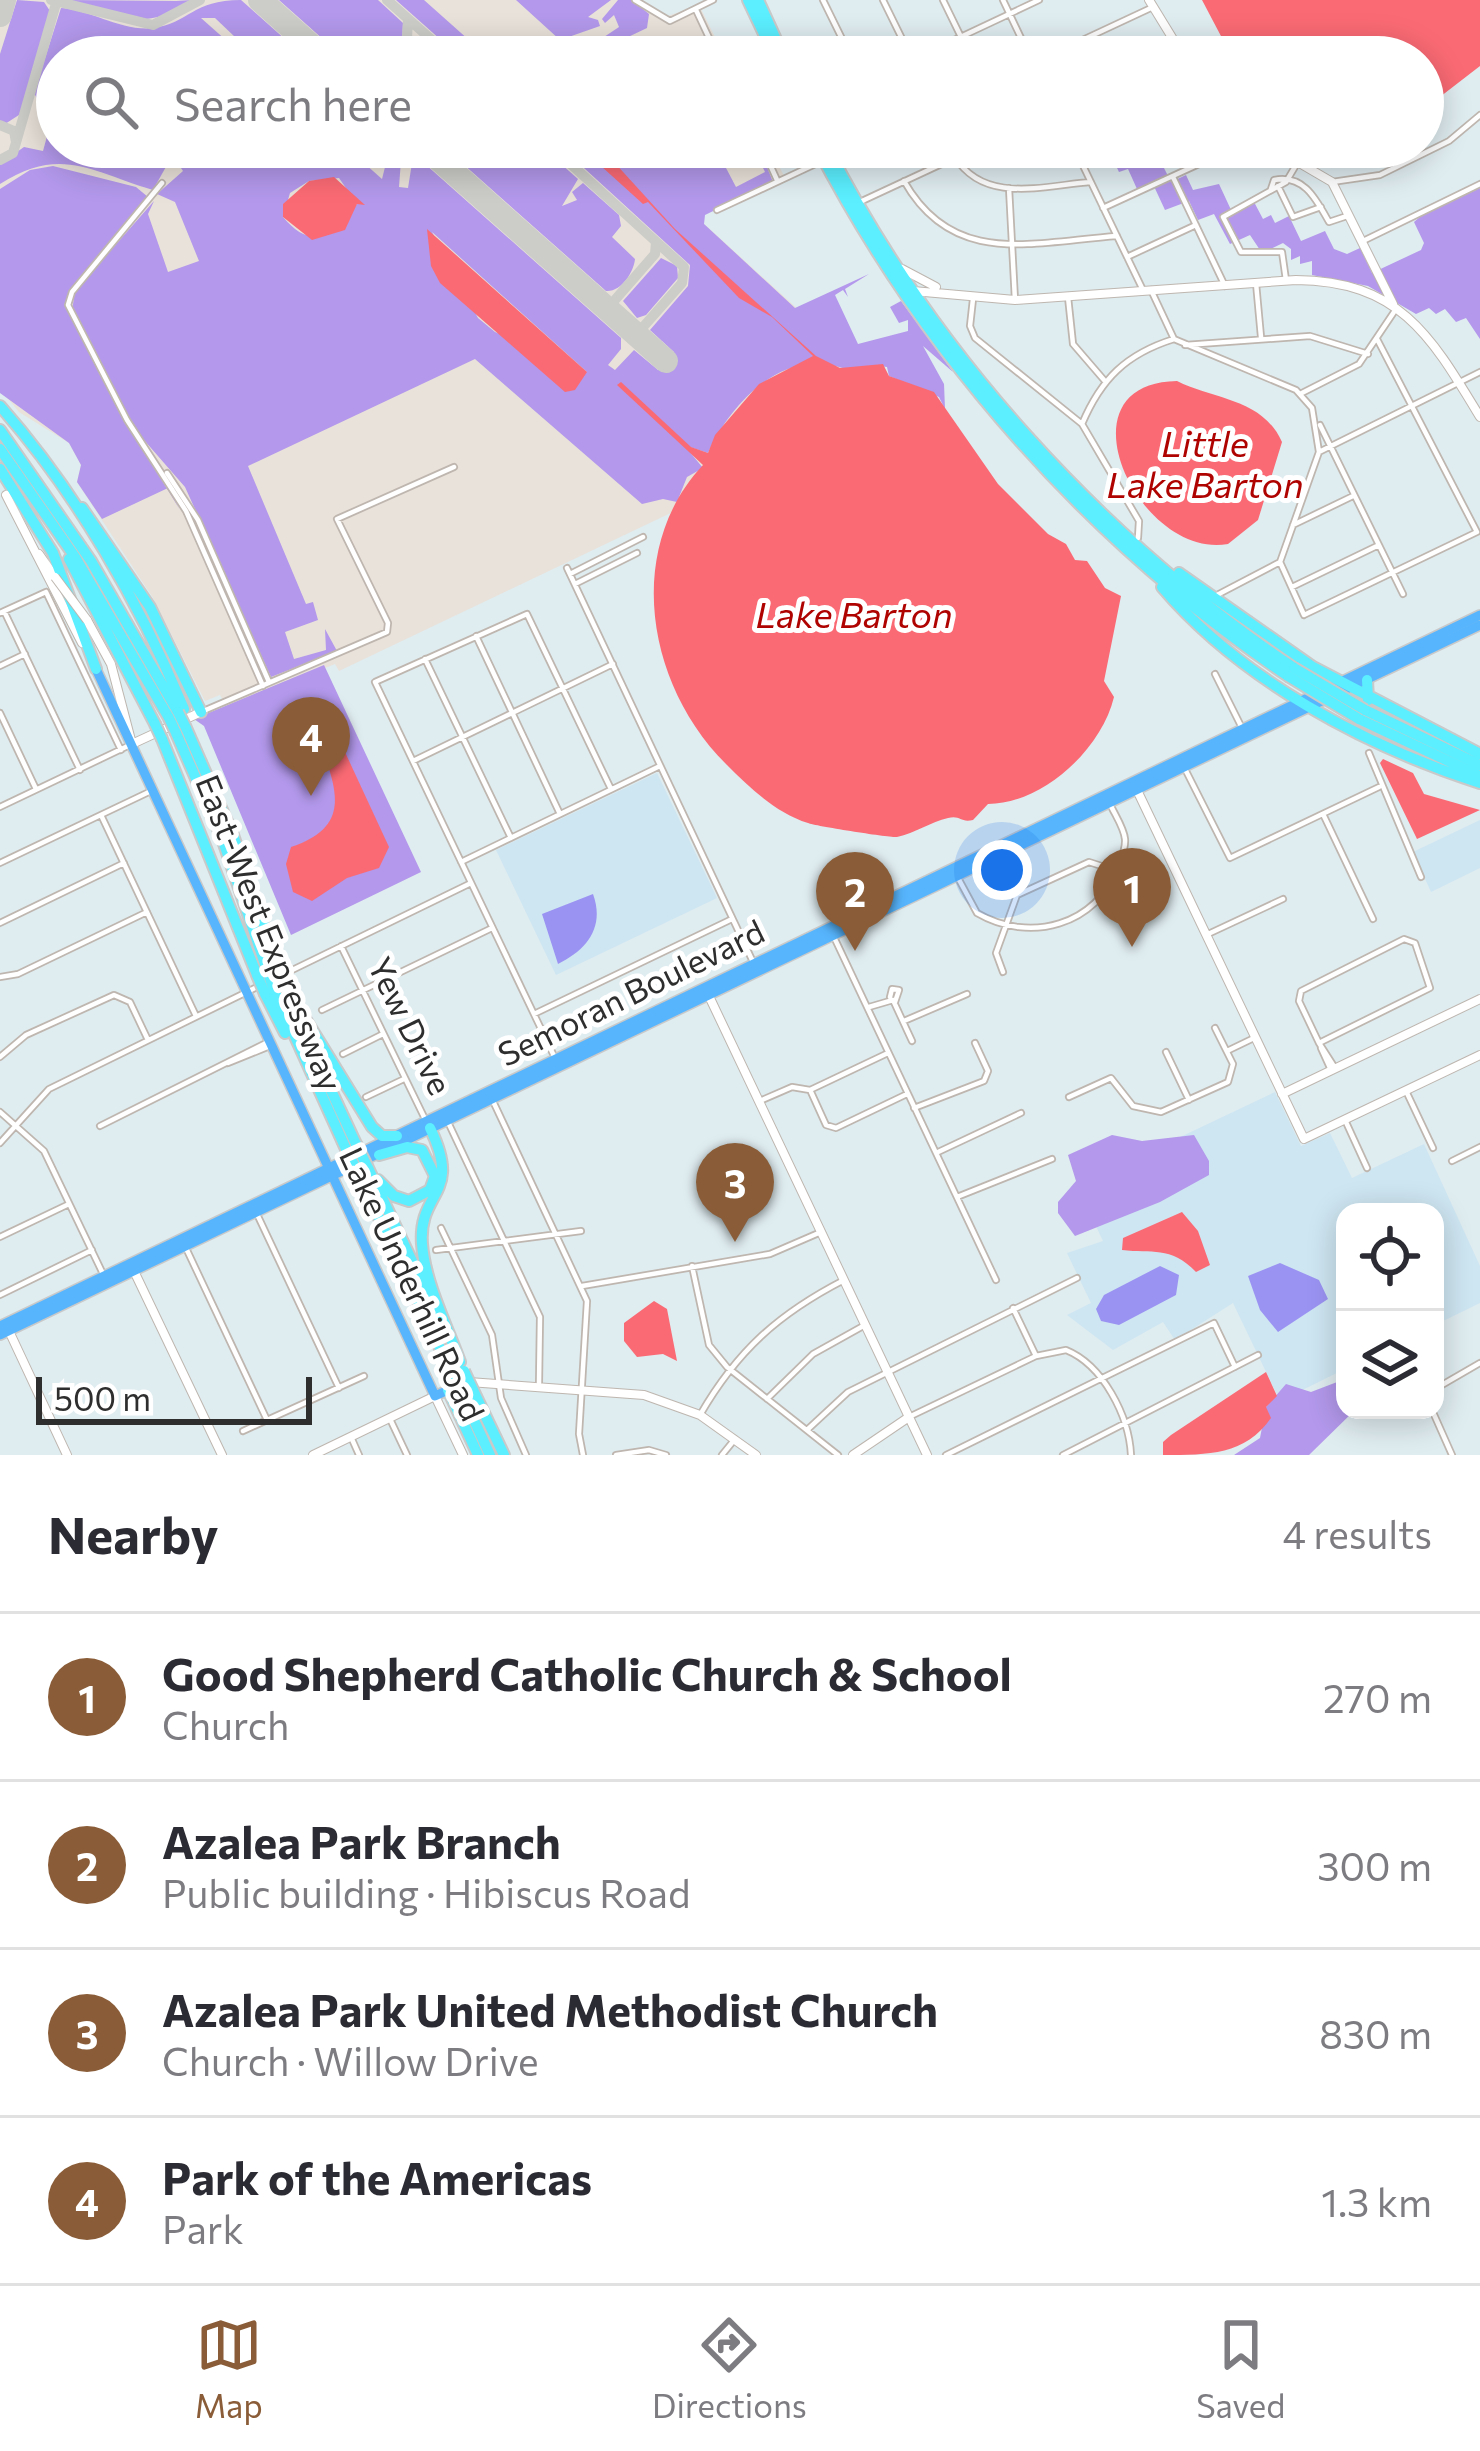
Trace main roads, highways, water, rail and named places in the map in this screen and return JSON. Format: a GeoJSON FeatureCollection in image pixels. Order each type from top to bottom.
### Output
{"type":"FeatureCollection","features":[{"type":"Feature","properties":{"kind":"highway"},"geometry":{"type":"LineString","coordinates":[[748,0],[768,36]]}},
{"type":"Feature","properties":{"kind":"highway"},"geometry":{"type":"LineString","coordinates":[[758,0],[770,36]]}},
{"type":"Feature","properties":{"kind":"highway"},"geometry":{"type":"LineString","coordinates":[[835,168],[911,288],[1010,422],[1145,566],[1287,676],[1480,765]]}},
{"type":"Feature","properties":{"kind":"highway"},"geometry":{"type":"LineString","coordinates":[[835,168],[994,410],[1342,723]]}},
{"type":"Feature","properties":{"kind":"highway"},"geometry":{"type":"LineString","coordinates":[[0,406],[96,525],[150,607],[202,712]]}},
{"type":"Feature","properties":{"kind":"highway"},"geometry":{"type":"LineString","coordinates":[[0,430],[91,561],[177,713]]}},
{"type":"Feature","properties":{"kind":"highway"},"geometry":{"type":"LineString","coordinates":[[0,449],[177,713]]}},
{"type":"Feature","properties":{"kind":"highway"},"geometry":{"type":"LineString","coordinates":[[0,469],[53,553],[96,669]]}},
{"type":"Feature","properties":{"kind":"highway"},"geometry":{"type":"LineString","coordinates":[[53,474],[134,604],[184,729]]}},
{"type":"Feature","properties":{"kind":"highway"},"geometry":{"type":"LineString","coordinates":[[1084,494],[1213,597],[1313,700]]}},
{"type":"Feature","properties":{"kind":"highway"},"geometry":{"type":"LineString","coordinates":[[49,518],[155,724],[275,990],[372,1127],[382,1136],[398,1136]]}},
{"type":"Feature","properties":{"kind":"highway"},"geometry":{"type":"LineString","coordinates":[[1287,676],[1313,668]]}},
{"type":"Feature","properties":{"kind":"highway"},"geometry":{"type":"LineString","coordinates":[[1313,668],[1365,711],[1480,780]]}},
{"type":"Feature","properties":{"kind":"highway"},"geometry":{"type":"LineString","coordinates":[[1313,668],[1313,700]]}},
{"type":"Feature","properties":{"kind":"highway"},"geometry":{"type":"LineString","coordinates":[[1283,710],[1287,676]]}},
{"type":"Feature","properties":{"kind":"highway"},"geometry":{"type":"LineString","coordinates":[[1365,711],[1366,680]]}},
{"type":"Feature","properties":{"kind":"highway"},"geometry":{"type":"LineString","coordinates":[[1313,700],[1339,690]]}},
{"type":"Feature","properties":{"kind":"highway"},"geometry":{"type":"LineString","coordinates":[[1339,690],[1365,711],[1480,754]]}},
{"type":"Feature","properties":{"kind":"highway"},"geometry":{"type":"LineString","coordinates":[[1339,690],[1342,723]]}},
{"type":"Feature","properties":{"kind":"highway"},"geometry":{"type":"LineString","coordinates":[[1342,723],[1365,711]]}},
{"type":"Feature","properties":{"kind":"highway","name":"East-West Expressway"},"geometry":{"type":"LineString","coordinates":[[184,729],[233,835],[267,969]]}},
{"type":"Feature","properties":{"kind":"highway","name":"East-West Expressway"},"geometry":{"type":"LineString","coordinates":[[184,729],[275,990],[312,1076],[351,1146]]}},
{"type":"Feature","properties":{"kind":"highway","name":"East-West Expressway"},"geometry":{"type":"LineString","coordinates":[[275,990],[459,1369],[461,1392],[490,1455]]}},
{"type":"Feature","properties":{"kind":"highway"},"geometry":{"type":"LineString","coordinates":[[428,1125],[444,1160],[445,1177],[424,1224],[422,1244],[459,1369]]}},
{"type":"Feature","properties":{"kind":"highway"},"geometry":{"type":"LineString","coordinates":[[363,1171],[401,1200],[416,1200],[430,1190],[435,1168],[422,1150],[379,1154]]}},
{"type":"Feature","properties":{"kind":"highway"},"geometry":{"type":"LineString","coordinates":[[461,1392],[478,1455]]}},
{"type":"Feature","properties":{"kind":"highway","name":"East-West Expressway"},"geometry":{"type":"LineString","coordinates":[[461,1392],[504,1455]]}},
{"type":"Feature","properties":{"kind":"main road"},"geometry":{"type":"LineString","coordinates":[[1339,690],[1461,625],[1478,622]]}},
{"type":"Feature","properties":{"kind":"main road"},"geometry":{"type":"LineString","coordinates":[[1339,690],[1478,622]]}},
{"type":"Feature","properties":{"kind":"main road"},"geometry":{"type":"LineString","coordinates":[[1447,641],[1461,625]]}},
{"type":"Feature","properties":{"kind":"main road","name":"Lake Underhill Road"},"geometry":{"type":"LineString","coordinates":[[96,669],[127,747],[435,1396],[461,1392]]}},
{"type":"Feature","properties":{"kind":"main road","name":"Semoran Boulevard"},"geometry":{"type":"LineString","coordinates":[[706,991],[1283,710],[1313,700]]}},
{"type":"Feature","properties":{"kind":"main road","name":"Semoran Boulevard"},"geometry":{"type":"LineString","coordinates":[[4,1329],[330,1172],[379,1154],[428,1125],[706,991],[815,944],[846,920],[1110,803],[1135,786],[1184,767],[1313,700]]}},
{"type":"Feature","properties":{"kind":"main road","name":"Semoran Boulevard"},"geometry":{"type":"LineString","coordinates":[[4,1329],[104,1276],[185,1246],[256,1212],[398,1136],[493,1099],[557,1063]]}},
{"type":"Feature","properties":{"kind":"water"},"geometry":{"type":"Polygon","coordinates":[[[1202,0],[1480,0],[1480,66],[1444,94],[1444,36],[1221,36],[1202,0]]]}},
{"type":"Feature","properties":{"kind":"water","name":"Lake Barton"},"geometry":{"type":"Polygon","coordinates":[[[603,168],[619,168],[675,229],[816,356],[840,368],[883,364],[889,376],[934,392],[998,484],[1048,534],[1066,544],[1075,560],[1087,561],[1105,588],[1121,596],[1104,681],[1114,697],[1107,717],[1082,755],[1048,784],[1008,802],[988,804],[973,820],[948,818],[892,837],[796,819],[764,799],[699,733],[663,657],[655,616],[655,576],[662,536],[678,499],[703,465],[617,385],[621,382],[691,447],[708,453],[715,435],[759,384],[813,356],[772,317],[739,298],[648,202],[643,204],[603,168]]]}},
{"type":"Feature","properties":{"kind":"water"},"geometry":{"type":"Polygon","coordinates":[[[334,177],[365,205],[357,204],[345,230],[312,240],[283,217],[283,204],[309,181],[334,177]]]}},
{"type":"Feature","properties":{"kind":"water"},"geometry":{"type":"Polygon","coordinates":[[[427,229],[587,372],[575,390],[565,392],[440,283],[431,266],[427,229]]]}},
{"type":"Feature","properties":{"kind":"water","name":"Little Lake Barton"},"geometry":{"type":"Polygon","coordinates":[[[1177,381],[1250,408],[1282,442],[1258,520],[1228,544],[1195,542],[1165,526],[1141,500],[1123,469],[1116,438],[1121,410],[1141,389],[1177,381]]]}},
{"type":"Feature","properties":{"kind":"water"},"geometry":{"type":"Polygon","coordinates":[[[328,726],[338,737],[389,847],[379,868],[347,878],[312,901],[293,892],[286,864],[291,847],[325,828],[332,816],[334,788],[318,737],[328,726]]]}},
{"type":"Feature","properties":{"kind":"water"},"geometry":{"type":"Polygon","coordinates":[[[1383,759],[1413,773],[1424,794],[1480,810],[1417,839],[1380,763],[1383,759]]]}},
{"type":"Feature","properties":{"kind":"water"},"geometry":{"type":"Polygon","coordinates":[[[1182,1212],[1198,1231],[1210,1265],[1196,1272],[1169,1254],[1122,1250],[1123,1238],[1182,1212]]]}},
{"type":"Feature","properties":{"kind":"water"},"geometry":{"type":"Polygon","coordinates":[[[654,1301],[667,1309],[677,1361],[663,1354],[637,1357],[624,1341],[624,1323],[654,1301]]]}},
{"type":"Feature","properties":{"kind":"water"},"geometry":{"type":"Polygon","coordinates":[[[1266,1372],[1277,1396],[1266,1407],[1271,1418],[1250,1439],[1211,1453],[1163,1455],[1163,1442],[1171,1435],[1266,1372]]]}},
{"type":"Feature","properties":{"kind":"place","name":"Park of the Americas"},"geometry":{"type":"Point","coordinates":[311,796]}},
{"type":"Feature","properties":{"kind":"place","name":"Good Shepherd Catholic Church & School"},"geometry":{"type":"Point","coordinates":[1132,947]}},
{"type":"Feature","properties":{"kind":"place","name":"Azalea Park Branch"},"geometry":{"type":"Point","coordinates":[855,951]}},
{"type":"Feature","properties":{"kind":"place","name":"Azalea Park United Methodist Church"},"geometry":{"type":"Point","coordinates":[735,1242]}}]}
